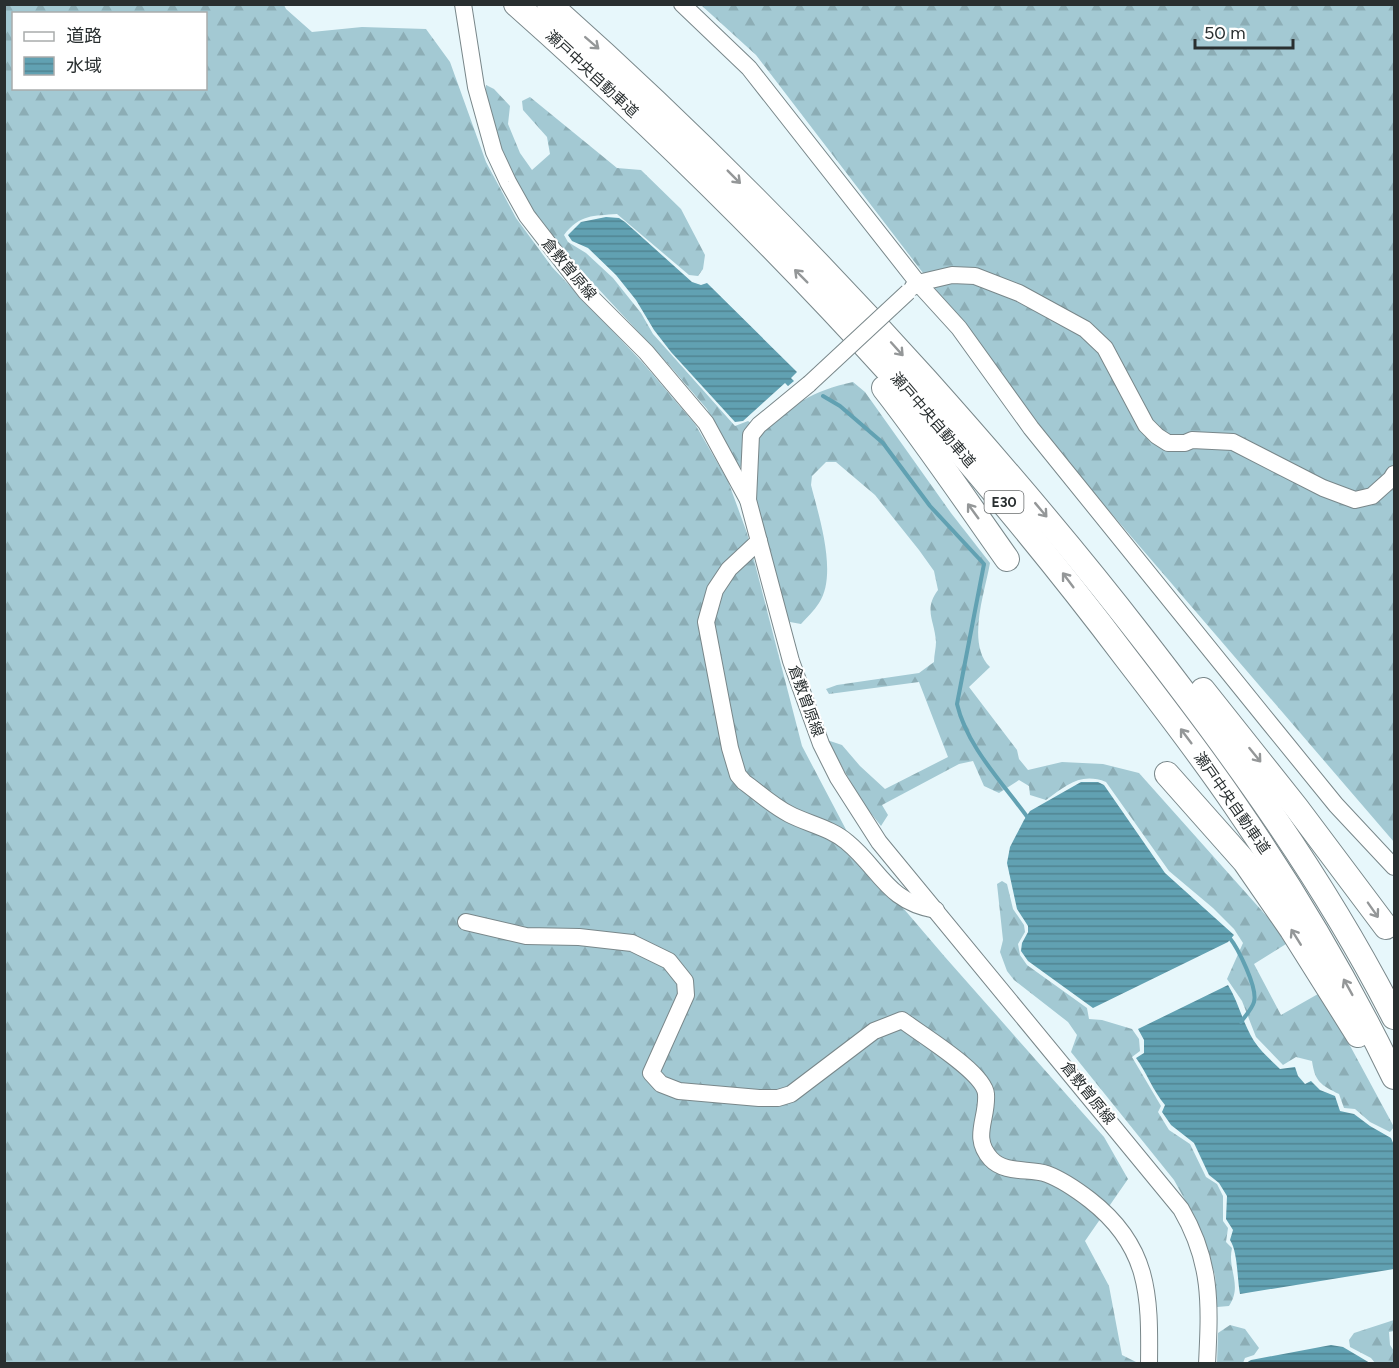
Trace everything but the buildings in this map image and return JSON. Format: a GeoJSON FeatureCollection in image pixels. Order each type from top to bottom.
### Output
{"type":"FeatureCollection","features":[{"type":"Feature","properties":{"kind":"highway","name":"瀬戸中央自動車道"},"geometry":{"type":"LineString","coordinates":[[516,4],[622,100],[823,298],[990,486],[1062,572],[1187,738],[1280,872],[1336,965],[1395,1077]]}},
{"type":"Feature","properties":{"kind":"highway","name":"瀬戸中央自動車道"},"geometry":{"type":"LineString","coordinates":[[549,4],[674,118],[807,251],[1013,478],[1077,554],[1201,714],[1268,807],[1339,916],[1395,1017]]}},
{"type":"Feature","properties":{"kind":"highway"},"geometry":{"type":"LineString","coordinates":[[823,298],[843,335],[921,435],[1007,559]]}},
{"type":"Feature","properties":{"kind":"highway"},"geometry":{"type":"LineString","coordinates":[[1077,554],[1204,692],[1296,807],[1386,927]]}},
{"type":"Feature","properties":{"kind":"highway"},"geometry":{"type":"LineString","coordinates":[[1167,774],[1245,862],[1292,930],[1395,1093]]}},
{"type":"Feature","properties":{"kind":"street","name":"倉敷曽原線"},"geometry":{"type":"LineString","coordinates":[[463,4],[476,87],[495,152],[527,216],[586,292],[646,352],[706,423],[748,500],[791,661],[825,753],[838,778],[879,842],[1181,1209],[1193,1229],[1202,1256],[1208,1289],[1207,1364]]}},
{"type":"Feature","properties":{"kind":"street"},"geometry":{"type":"LineString","coordinates":[[681,4],[749,68],[913,287],[959,328],[1031,428],[1329,796],[1395,867]]}},
{"type":"Feature","properties":{"kind":"street"},"geometry":{"type":"LineString","coordinates":[[748,500],[751,435],[759,425],[809,384],[913,287],[952,275],[975,276],[1019,293],[1085,329],[1105,348],[1146,425],[1156,436],[1168,443],[1185,443],[1192,440],[1233,442],[1323,488],[1355,500],[1372,496],[1395,474]]}},
{"type":"Feature","properties":{"kind":"street"},"geometry":{"type":"LineString","coordinates":[[759,541],[729,569],[715,590],[706,622],[730,748],[738,775],[744,782],[789,814],[847,841],[899,897],[923,908],[936,910]]}},
{"type":"Feature","properties":{"kind":"street"},"geometry":{"type":"LineString","coordinates":[[466,922],[526,936],[579,937],[632,943],[669,961],[685,981],[686,994],[651,1073],[661,1084],[679,1091],[759,1098],[778,1098],[791,1094],[874,1031],[902,1020],[977,1076],[986,1093],[981,1133],[982,1149],[993,1162],[1011,1169],[1046,1173],[1069,1184],[1107,1213],[1131,1244],[1145,1281],[1149,1324],[1149,1364]]}},
{"type":"Feature","properties":{"kind":"green space"},"geometry":{"type":"Polygon","coordinates":[[[5,5],[284,5],[312,32],[362,27],[426,29],[450,62],[486,162],[516,218],[552,267],[643,363],[695,424],[728,481],[747,533],[802,746],[862,860],[1104,1137],[1128,1179],[1085,1241],[1109,1286],[1122,1355],[1138,1363],[5,1364],[5,5]]]}},
{"type":"Feature","properties":{"kind":"green space"},"geometry":{"type":"Polygon","coordinates":[[[701,5],[1394,5],[1394,842],[1074,470],[756,55],[701,5]]]}},
{"type":"Feature","properties":{"kind":"green space"},"geometry":{"type":"Polygon","coordinates":[[[486,85],[494,89],[510,106],[508,124],[520,153],[532,170],[550,154],[547,137],[523,110],[522,101],[530,97],[617,168],[641,170],[681,209],[705,255],[703,269],[698,276],[689,275],[617,214],[588,217],[576,223],[564,235],[568,242],[586,253],[613,278],[641,313],[653,334],[735,426],[748,421],[751,423],[742,467],[737,466],[707,409],[535,216],[514,179],[496,136],[485,94],[486,85]]]}},
{"type":"Feature","properties":{"kind":"green space"},"geometry":{"type":"Polygon","coordinates":[[[853,382],[865,392],[951,513],[990,563],[981,603],[978,632],[983,657],[990,667],[969,687],[1017,750],[1019,759],[1028,770],[1062,762],[1103,764],[1139,773],[1271,921],[1286,944],[1254,964],[1281,1015],[1318,994],[1341,1029],[1394,1127],[1390,1132],[1370,1122],[1355,1109],[1344,1108],[1339,1094],[1323,1085],[1317,1078],[1312,1061],[1296,1057],[1283,1065],[1256,1037],[1242,1001],[1227,979],[1243,943],[1234,929],[1213,908],[1169,871],[1106,782],[1088,779],[1074,782],[1046,800],[1030,795],[1029,786],[1019,780],[999,793],[984,786],[973,761],[959,764],[882,805],[888,815],[881,826],[862,802],[827,740],[842,745],[860,766],[885,789],[948,757],[919,682],[829,694],[826,689],[837,685],[919,673],[934,662],[936,642],[931,604],[938,590],[934,571],[875,495],[836,462],[826,462],[812,476],[811,485],[827,561],[824,591],[817,606],[801,624],[790,622],[785,618],[757,504],[755,475],[759,435],[802,401],[825,390],[853,382]]]}},
{"type":"Feature","properties":{"kind":"green space"},"geometry":{"type":"Polygon","coordinates":[[[1002,881],[1007,884],[1013,909],[1024,925],[1025,932],[1018,944],[1020,955],[1027,965],[1087,1008],[1089,1019],[1102,1020],[1132,1029],[1139,1039],[1140,1051],[1132,1057],[1161,1106],[1158,1112],[1169,1130],[1190,1144],[1206,1177],[1217,1184],[1223,1196],[1223,1221],[1228,1228],[1226,1242],[1232,1248],[1231,1263],[1235,1291],[1229,1306],[1217,1307],[1215,1275],[1207,1251],[1191,1211],[1174,1180],[1071,1052],[1077,1035],[1068,1022],[1014,980],[1007,971],[1000,952],[1003,940],[997,884],[1002,881]]]}},
{"type":"Feature","properties":{"kind":"green space"},"geometry":{"type":"Polygon","coordinates":[[[1394,1320],[1394,1331],[1389,1332],[1390,1345],[1394,1351],[1394,1363],[1375,1363],[1371,1358],[1350,1347],[1349,1340],[1354,1333],[1394,1320]]]}},
{"type":"Feature","properties":{"kind":"green space"},"geometry":{"type":"Polygon","coordinates":[[[1230,1325],[1245,1329],[1259,1348],[1254,1355],[1245,1358],[1243,1363],[1217,1363],[1218,1333],[1230,1325]]]}},
{"type":"Feature","properties":{"kind":"water"},"geometry":{"type":"Polygon","coordinates":[[[606,217],[619,218],[625,222],[692,282],[701,285],[707,283],[797,372],[791,378],[794,381],[788,386],[785,383],[743,421],[735,422],[671,352],[616,275],[588,248],[572,241],[568,235],[581,222],[606,217]]]}},
{"type":"Feature","properties":{"kind":"water"},"geometry":{"type":"Polygon","coordinates":[[[1081,782],[1098,782],[1104,785],[1165,873],[1234,935],[1228,942],[1093,1008],[1028,961],[1021,951],[1028,926],[1017,909],[1007,863],[1010,847],[1030,811],[1081,782]]]}},
{"type":"Feature","properties":{"kind":"water"},"geometry":{"type":"Polygon","coordinates":[[[1228,985],[1254,1041],[1280,1069],[1295,1067],[1298,1076],[1305,1084],[1311,1081],[1320,1090],[1335,1096],[1340,1111],[1354,1114],[1391,1138],[1394,1145],[1394,1269],[1240,1294],[1236,1258],[1230,1240],[1233,1230],[1226,1219],[1227,1196],[1219,1183],[1209,1175],[1194,1143],[1171,1125],[1162,1112],[1165,1105],[1136,1058],[1144,1053],[1144,1040],[1138,1029],[1228,985]]]}},
{"type":"Feature","properties":{"kind":"water"},"geometry":{"type":"Polygon","coordinates":[[[1331,1345],[1343,1347],[1370,1363],[1246,1363],[1251,1360],[1331,1345]]]}},
{"type":"Feature","properties":{"kind":"waterway"},"geometry":{"type":"LineString","coordinates":[[823,396],[840,406],[883,443],[930,506],[984,564],[957,704],[977,750],[1028,818]]}},
{"type":"Feature","properties":{"kind":"waterway"},"geometry":{"type":"LineString","coordinates":[[1229,937],[1246,968],[1253,987],[1253,1005],[1241,1022]]}}]}
